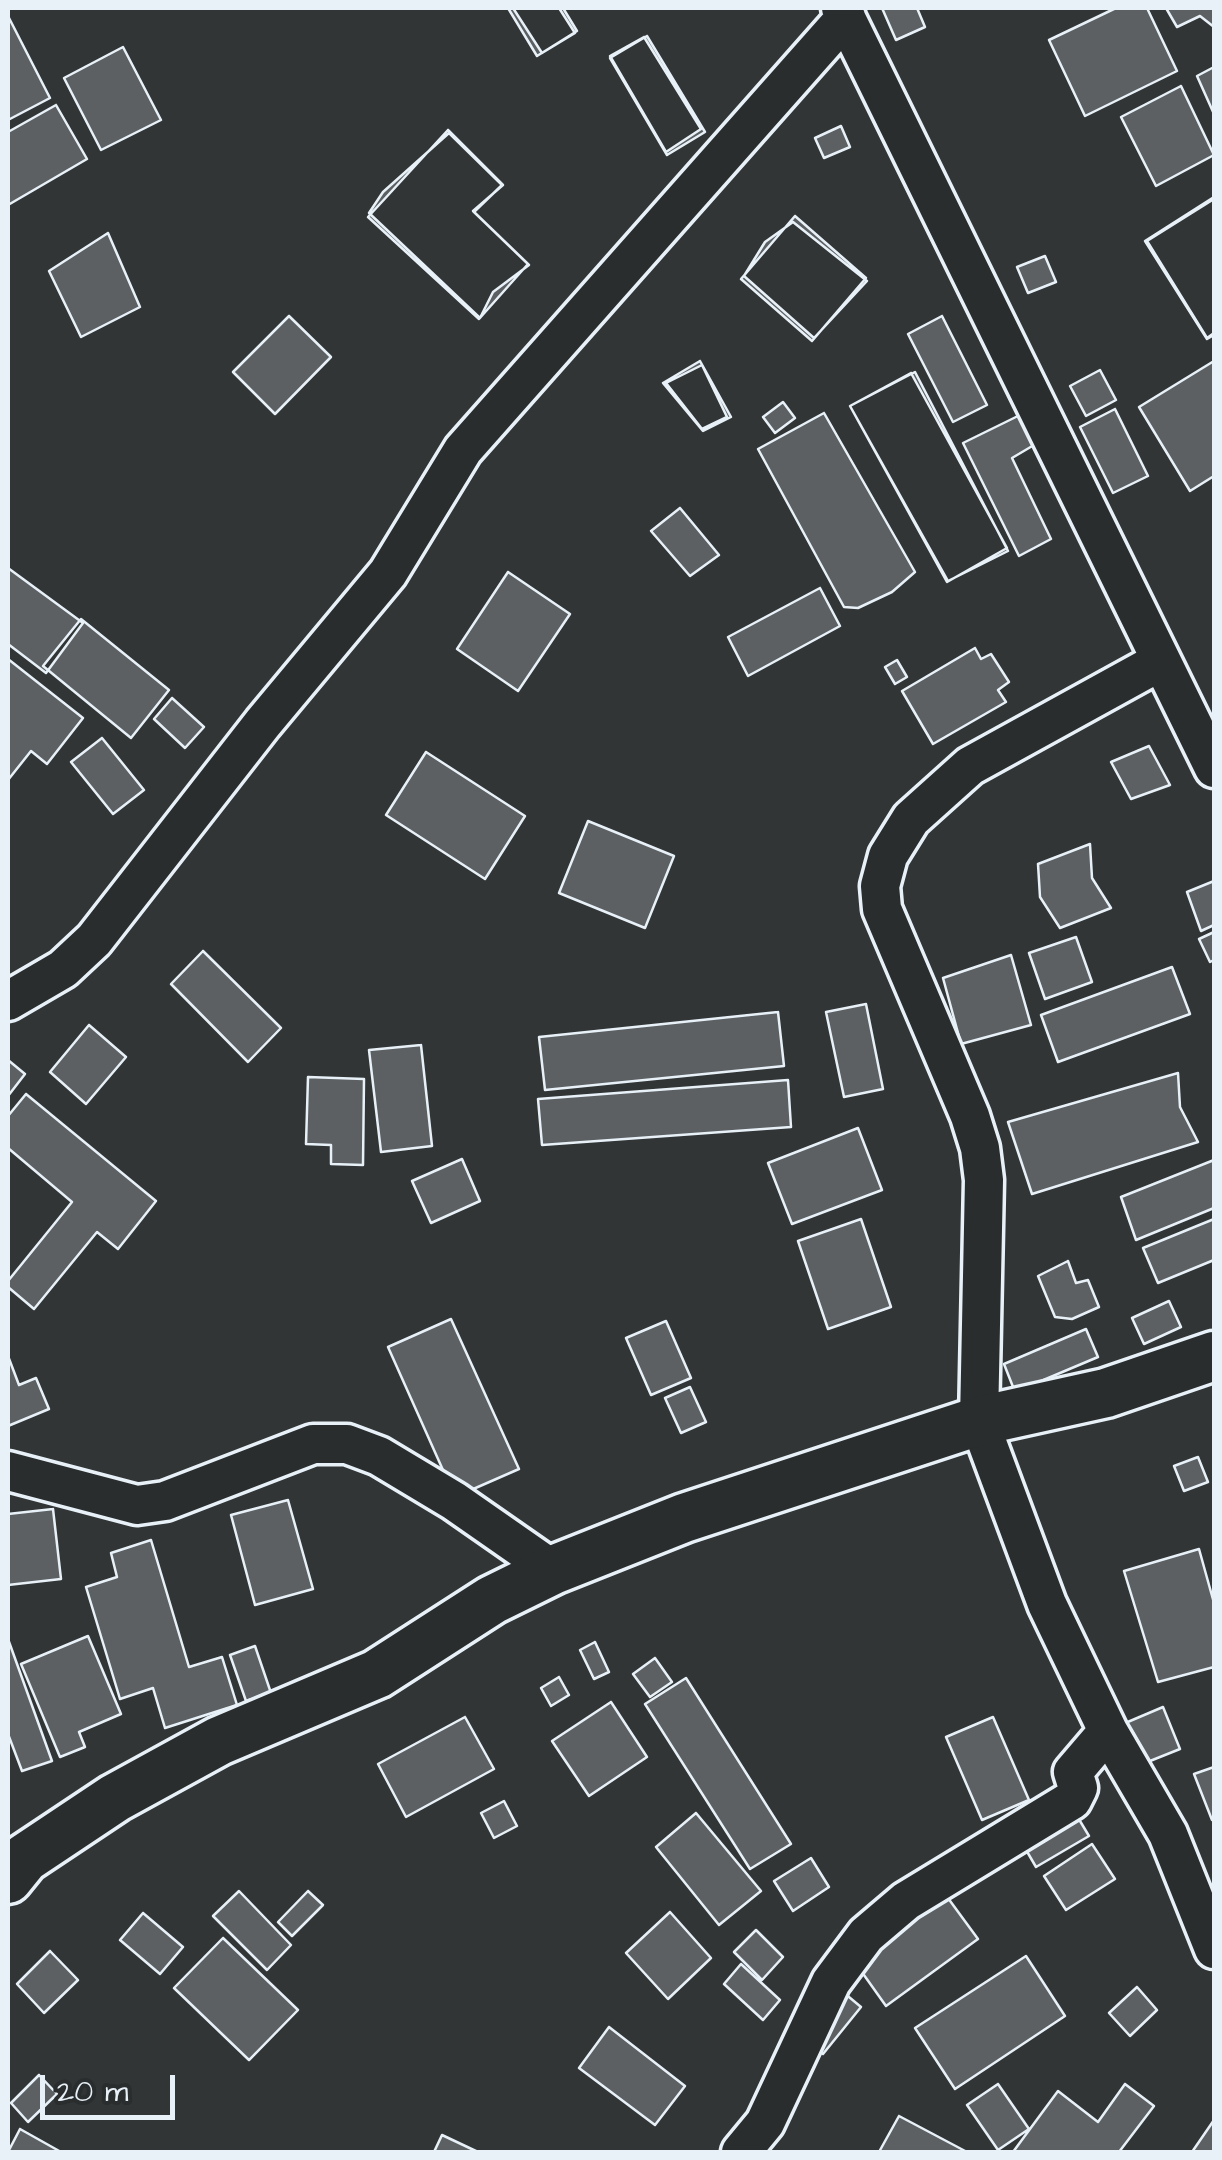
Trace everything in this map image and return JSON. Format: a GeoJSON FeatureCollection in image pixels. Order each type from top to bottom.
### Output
{"type":"FeatureCollection","features":[{"type":"Feature","properties":{"kind":"street"},"geometry":{"type":"LineString","coordinates":[[8,1001],[63,969],[94,940],[264,722],[388,573],[462,450],[843,12],[1214,768]]}},
{"type":"Feature","properties":{"kind":"street"},"geometry":{"type":"LineString","coordinates":[[1159,662],[970,766],[912,819],[888,856],[880,886],[882,909],[980,1148],[984,1180],[979,1421],[1048,1604],[1108,1730],[1168,1834],[1214,1949]]}},
{"type":"Feature","properties":{"kind":"street"},"geometry":{"type":"LineString","coordinates":[[8,1879],[25,1858],[115,1798],[219,1740],[377,1674],[492,1600],[552,1570],[684,1518],[979,1421],[1106,1393],[1214,1356]]}},
{"type":"Feature","properties":{"kind":"street"},"geometry":{"type":"LineString","coordinates":[[8,1471],[137,1505],[165,1501],[313,1444],[347,1444],[380,1456],[454,1501],[552,1570]]}},
{"type":"Feature","properties":{"kind":"street"},"geometry":{"type":"LineString","coordinates":[[742,2152],[765,2123],[831,1982],[866,1935],[906,1901],[1072,1800],[1078,1788],[1072,1772],[1108,1730]]}},
{"type":"Feature","properties":{"kind":"building"},"geometry":{"type":"Polygon","coordinates":[[[508,8],[563,8],[577,31],[537,56],[508,8]]]}},
{"type":"Feature","properties":{"kind":"building"},"geometry":{"type":"Polygon","coordinates":[[[513,8],[559,8],[575,33],[542,53],[513,8]]]}},
{"type":"Feature","properties":{"kind":"building"},"geometry":{"type":"Polygon","coordinates":[[[882,8],[917,8],[925,27],[896,40],[882,8]]]}},
{"type":"Feature","properties":{"kind":"building"},"geometry":{"type":"Polygon","coordinates":[[[1116,8],[1147,8],[1177,71],[1085,116],[1049,40],[1116,8]]]}},
{"type":"Feature","properties":{"kind":"building"},"geometry":{"type":"Polygon","coordinates":[[[1166,8],[1214,8],[1214,27],[1200,16],[1177,27],[1166,8]]]}},
{"type":"Feature","properties":{"kind":"building"},"geometry":{"type":"Polygon","coordinates":[[[8,16],[50,98],[8,120],[8,16]]]}},
{"type":"Feature","properties":{"kind":"building"},"geometry":{"type":"Polygon","coordinates":[[[647,36],[705,132],[667,155],[610,58],[647,36]]]}},
{"type":"Feature","properties":{"kind":"building"},"geometry":{"type":"Polygon","coordinates":[[[644,37],[701,129],[666,152],[610,56],[644,37]]]}},
{"type":"Feature","properties":{"kind":"building"},"geometry":{"type":"Polygon","coordinates":[[[123,47],[161,120],[101,150],[64,78],[123,47]]]}},
{"type":"Feature","properties":{"kind":"building"},"geometry":{"type":"Polygon","coordinates":[[[1214,67],[1214,114],[1197,76],[1214,67]]]}},
{"type":"Feature","properties":{"kind":"building"},"geometry":{"type":"Polygon","coordinates":[[[1181,86],[1214,155],[1156,186],[1121,117],[1181,86]]]}},
{"type":"Feature","properties":{"kind":"building"},"geometry":{"type":"Polygon","coordinates":[[[56,105],[87,159],[8,205],[8,132],[56,105]]]}},
{"type":"Feature","properties":{"kind":"building"},"geometry":{"type":"Polygon","coordinates":[[[841,126],[850,147],[824,158],[815,138],[841,126]]]}},
{"type":"Feature","properties":{"kind":"building"},"geometry":{"type":"Polygon","coordinates":[[[448,130],[503,185],[473,211],[528,264],[479,319],[368,217],[448,130]]]}},
{"type":"Feature","properties":{"kind":"building"},"geometry":{"type":"Polygon","coordinates":[[[449,133],[502,185],[474,212],[529,265],[493,292],[480,318],[369,213],[383,192],[449,133]]]}},
{"type":"Feature","properties":{"kind":"building"},"geometry":{"type":"Polygon","coordinates":[[[1214,197],[1214,335],[1207,339],[1145,241],[1214,197]]]}},
{"type":"Feature","properties":{"kind":"building"},"geometry":{"type":"Polygon","coordinates":[[[1214,199],[1214,333],[1207,338],[1147,241],[1214,199]]]}},
{"type":"Feature","properties":{"kind":"building"},"geometry":{"type":"Polygon","coordinates":[[[795,216],[866,278],[812,341],[741,279],[795,216]]]}},
{"type":"Feature","properties":{"kind":"building"},"geometry":{"type":"Polygon","coordinates":[[[793,222],[867,281],[814,338],[744,276],[765,242],[793,222]]]}},
{"type":"Feature","properties":{"kind":"building"},"geometry":{"type":"Polygon","coordinates":[[[108,233],[140,307],[81,337],[49,271],[108,233]]]}},
{"type":"Feature","properties":{"kind":"building"},"geometry":{"type":"Polygon","coordinates":[[[1045,256],[1056,282],[1028,293],[1017,267],[1045,256]]]}},
{"type":"Feature","properties":{"kind":"building"},"geometry":{"type":"Polygon","coordinates":[[[289,316],[331,357],[275,414],[233,372],[289,316]]]}},
{"type":"Feature","properties":{"kind":"building"},"geometry":{"type":"Polygon","coordinates":[[[942,316],[987,405],[953,422],[908,334],[942,316]]]}},
{"type":"Feature","properties":{"kind":"building"},"geometry":{"type":"Polygon","coordinates":[[[700,361],[731,417],[703,431],[663,383],[700,361]]]}},
{"type":"Feature","properties":{"kind":"building"},"geometry":{"type":"Polygon","coordinates":[[[1214,361],[1214,476],[1190,491],[1139,407],[1214,361]]]}},
{"type":"Feature","properties":{"kind":"building"},"geometry":{"type":"Polygon","coordinates":[[[702,365],[727,417],[702,429],[666,383],[702,365]]]}},
{"type":"Feature","properties":{"kind":"building"},"geometry":{"type":"Polygon","coordinates":[[[1100,370],[1116,400],[1086,416],[1070,386],[1100,370]]]}},
{"type":"Feature","properties":{"kind":"building"},"geometry":{"type":"Polygon","coordinates":[[[915,372],[1008,551],[948,581],[850,406],[915,372]]]}},
{"type":"Feature","properties":{"kind":"building"},"geometry":{"type":"Polygon","coordinates":[[[911,373],[1007,548],[947,582],[850,406],[911,373]]]}},
{"type":"Feature","properties":{"kind":"building"},"geometry":{"type":"Polygon","coordinates":[[[783,402],[795,418],[775,433],[763,417],[783,402]]]}},
{"type":"Feature","properties":{"kind":"building"},"geometry":{"type":"Polygon","coordinates":[[[1115,409],[1148,476],[1113,493],[1080,427],[1115,409]]]}},
{"type":"Feature","properties":{"kind":"building"},"geometry":{"type":"Polygon","coordinates":[[[824,413],[915,572],[892,592],[858,608],[844,607],[758,449],[824,413]]]}},
{"type":"Feature","properties":{"kind":"building"},"geometry":{"type":"Polygon","coordinates":[[[1020,415],[1034,445],[1012,458],[1051,539],[1019,556],[963,443],[1020,415]]]}},
{"type":"Feature","properties":{"kind":"building"},"geometry":{"type":"Polygon","coordinates":[[[680,508],[719,555],[690,576],[651,531],[680,508]]]}},
{"type":"Feature","properties":{"kind":"building"},"geometry":{"type":"Polygon","coordinates":[[[8,568],[83,623],[46,673],[8,644],[8,568]]]}},
{"type":"Feature","properties":{"kind":"building"},"geometry":{"type":"Polygon","coordinates":[[[508,572],[570,614],[518,691],[457,649],[508,572]]]}},
{"type":"Feature","properties":{"kind":"building"},"geometry":{"type":"Polygon","coordinates":[[[820,588],[840,626],[748,676],[728,637],[820,588]]]}},
{"type":"Feature","properties":{"kind":"building"},"geometry":{"type":"Polygon","coordinates":[[[81,619],[169,690],[131,738],[43,666],[81,619]]]}},
{"type":"Feature","properties":{"kind":"building"},"geometry":{"type":"Polygon","coordinates":[[[975,648],[981,659],[991,654],[1009,682],[998,690],[1006,702],[933,744],[902,691],[975,648]]]}},
{"type":"Feature","properties":{"kind":"building"},"geometry":{"type":"Polygon","coordinates":[[[8,659],[83,718],[47,764],[31,751],[8,780],[8,659]]]}},
{"type":"Feature","properties":{"kind":"building"},"geometry":{"type":"Polygon","coordinates":[[[897,660],[907,677],[895,684],[885,667],[897,660]]]}},
{"type":"Feature","properties":{"kind":"building"},"geometry":{"type":"Polygon","coordinates":[[[172,698],[204,727],[185,748],[154,719],[172,698]]]}},
{"type":"Feature","properties":{"kind":"building"},"geometry":{"type":"Polygon","coordinates":[[[102,738],[144,790],[113,814],[71,762],[102,738]]]}},
{"type":"Feature","properties":{"kind":"building"},"geometry":{"type":"Polygon","coordinates":[[[1149,746],[1170,785],[1131,799],[1111,762],[1149,746]]]}},
{"type":"Feature","properties":{"kind":"building"},"geometry":{"type":"Polygon","coordinates":[[[426,752],[525,816],[485,879],[386,815],[426,752]]]}},
{"type":"Feature","properties":{"kind":"building"},"geometry":{"type":"Polygon","coordinates":[[[588,821],[674,856],[645,928],[559,893],[588,821]]]}},
{"type":"Feature","properties":{"kind":"building"},"geometry":{"type":"Polygon","coordinates":[[[1090,844],[1092,878],[1111,908],[1060,928],[1040,897],[1038,864],[1090,844]]]}},
{"type":"Feature","properties":{"kind":"building"},"geometry":{"type":"Polygon","coordinates":[[[1214,881],[1214,925],[1201,931],[1187,892],[1214,881]]]}},
{"type":"Feature","properties":{"kind":"building"},"geometry":{"type":"Polygon","coordinates":[[[1214,932],[1214,960],[1210,962],[1199,939],[1214,932]]]}},
{"type":"Feature","properties":{"kind":"building"},"geometry":{"type":"Polygon","coordinates":[[[1076,937],[1092,982],[1045,999],[1029,953],[1076,937]]]}},
{"type":"Feature","properties":{"kind":"building"},"geometry":{"type":"Polygon","coordinates":[[[203,951],[281,1028],[248,1062],[171,984],[203,951]]]}},
{"type":"Feature","properties":{"kind":"building"},"geometry":{"type":"Polygon","coordinates":[[[1011,955],[1031,1025],[961,1044],[943,978],[1011,955]]]}},
{"type":"Feature","properties":{"kind":"building"},"geometry":{"type":"Polygon","coordinates":[[[1172,967],[1190,1014],[1058,1062],[1041,1015],[1172,967]]]}},
{"type":"Feature","properties":{"kind":"building"},"geometry":{"type":"Polygon","coordinates":[[[866,1004],[883,1089],[844,1097],[826,1012],[866,1004]]]}},
{"type":"Feature","properties":{"kind":"building"},"geometry":{"type":"Polygon","coordinates":[[[778,1012],[784,1066],[545,1090],[539,1037],[778,1012]]]}},
{"type":"Feature","properties":{"kind":"building"},"geometry":{"type":"Polygon","coordinates":[[[89,1025],[126,1057],[86,1104],[50,1072],[89,1025]]]}},
{"type":"Feature","properties":{"kind":"building"},"geometry":{"type":"Polygon","coordinates":[[[421,1045],[432,1146],[381,1152],[369,1050],[421,1045]]]}},
{"type":"Feature","properties":{"kind":"building"},"geometry":{"type":"Polygon","coordinates":[[[8,1060],[25,1074],[8,1096],[8,1060]]]}},
{"type":"Feature","properties":{"kind":"building"},"geometry":{"type":"Polygon","coordinates":[[[1178,1073],[1180,1107],[1198,1142],[1032,1194],[1008,1122],[1178,1073]]]}},
{"type":"Feature","properties":{"kind":"building"},"geometry":{"type":"Polygon","coordinates":[[[308,1077],[364,1079],[363,1165],[331,1164],[331,1145],[306,1144],[308,1077]]]}},
{"type":"Feature","properties":{"kind":"building"},"geometry":{"type":"Polygon","coordinates":[[[788,1080],[791,1127],[542,1145],[538,1099],[788,1080]]]}},
{"type":"Feature","properties":{"kind":"building"},"geometry":{"type":"Polygon","coordinates":[[[26,1094],[156,1201],[118,1249],[97,1232],[34,1309],[8,1287],[8,1281],[72,1202],[8,1148],[8,1116],[26,1094]]]}},
{"type":"Feature","properties":{"kind":"building"},"geometry":{"type":"Polygon","coordinates":[[[858,1128],[882,1190],[792,1224],[768,1163],[858,1128]]]}},
{"type":"Feature","properties":{"kind":"building"},"geometry":{"type":"Polygon","coordinates":[[[462,1159],[480,1201],[431,1223],[412,1181],[462,1159]]]}},
{"type":"Feature","properties":{"kind":"building"},"geometry":{"type":"Polygon","coordinates":[[[1214,1160],[1214,1208],[1136,1240],[1121,1197],[1214,1160]]]}},
{"type":"Feature","properties":{"kind":"building"},"geometry":{"type":"Polygon","coordinates":[[[861,1219],[891,1307],[828,1329],[798,1241],[861,1219]]]}},
{"type":"Feature","properties":{"kind":"building"},"geometry":{"type":"Polygon","coordinates":[[[1214,1219],[1214,1260],[1158,1283],[1143,1248],[1214,1219]]]}},
{"type":"Feature","properties":{"kind":"building"},"geometry":{"type":"Polygon","coordinates":[[[1068,1261],[1076,1283],[1088,1280],[1099,1307],[1072,1319],[1055,1317],[1038,1276],[1068,1261]]]}},
{"type":"Feature","properties":{"kind":"building"},"geometry":{"type":"Polygon","coordinates":[[[1169,1301],[1181,1327],[1144,1344],[1132,1318],[1169,1301]]]}},
{"type":"Feature","properties":{"kind":"building"},"geometry":{"type":"Polygon","coordinates":[[[451,1319],[519,1469],[455,1497],[388,1347],[451,1319]]]}},
{"type":"Feature","properties":{"kind":"building"},"geometry":{"type":"Polygon","coordinates":[[[666,1321],[691,1378],[651,1395],[626,1338],[666,1321]]]}},
{"type":"Feature","properties":{"kind":"building"},"geometry":{"type":"Polygon","coordinates":[[[1086,1329],[1098,1357],[1015,1392],[1004,1364],[1086,1329]]]}},
{"type":"Feature","properties":{"kind":"building"},"geometry":{"type":"Polygon","coordinates":[[[8,1356],[19,1385],[36,1378],[49,1409],[8,1426],[8,1356]]]}},
{"type":"Feature","properties":{"kind":"building"},"geometry":{"type":"Polygon","coordinates":[[[690,1387],[706,1422],[681,1433],[665,1398],[690,1387]]]}},
{"type":"Feature","properties":{"kind":"building"},"geometry":{"type":"Polygon","coordinates":[[[1198,1457],[1208,1482],[1184,1491],[1174,1466],[1198,1457]]]}},
{"type":"Feature","properties":{"kind":"building"},"geometry":{"type":"Polygon","coordinates":[[[288,1500],[313,1589],[255,1605],[231,1515],[288,1500]]]}},
{"type":"Feature","properties":{"kind":"building"},"geometry":{"type":"Polygon","coordinates":[[[53,1509],[61,1579],[8,1585],[8,1514],[53,1509]]]}},
{"type":"Feature","properties":{"kind":"building"},"geometry":{"type":"Polygon","coordinates":[[[151,1540],[189,1667],[222,1657],[237,1705],[165,1728],[153,1688],[120,1699],[86,1587],[117,1577],[111,1553],[151,1540]]]}},
{"type":"Feature","properties":{"kind":"building"},"geometry":{"type":"Polygon","coordinates":[[[1199,1549],[1214,1603],[1214,1667],[1158,1682],[1124,1571],[1199,1549]]]}},
{"type":"Feature","properties":{"kind":"building"},"geometry":{"type":"Polygon","coordinates":[[[88,1636],[121,1714],[79,1732],[85,1747],[60,1757],[21,1664],[88,1636]]]}},
{"type":"Feature","properties":{"kind":"building"},"geometry":{"type":"Polygon","coordinates":[[[8,1639],[52,1761],[22,1771],[8,1734],[8,1639]]]}},
{"type":"Feature","properties":{"kind":"building"},"geometry":{"type":"Polygon","coordinates":[[[595,1642],[609,1672],[594,1679],[580,1650],[595,1642]]]}},
{"type":"Feature","properties":{"kind":"building"},"geometry":{"type":"Polygon","coordinates":[[[255,1646],[271,1693],[246,1701],[230,1655],[255,1646]]]}},
{"type":"Feature","properties":{"kind":"building"},"geometry":{"type":"Polygon","coordinates":[[[655,1658],[672,1682],[650,1697],[633,1674],[655,1658]]]}},
{"type":"Feature","properties":{"kind":"building"},"geometry":{"type":"Polygon","coordinates":[[[559,1677],[569,1695],[551,1706],[541,1688],[559,1677]]]}},
{"type":"Feature","properties":{"kind":"building"},"geometry":{"type":"Polygon","coordinates":[[[686,1678],[791,1844],[750,1869],[645,1704],[686,1678]]]}},
{"type":"Feature","properties":{"kind":"building"},"geometry":{"type":"Polygon","coordinates":[[[611,1702],[647,1757],[589,1796],[552,1741],[611,1702]]]}},
{"type":"Feature","properties":{"kind":"building"},"geometry":{"type":"Polygon","coordinates":[[[1163,1707],[1180,1749],[1140,1765],[1123,1724],[1163,1707]]]}},
{"type":"Feature","properties":{"kind":"building"},"geometry":{"type":"Polygon","coordinates":[[[465,1717],[494,1769],[406,1817],[378,1764],[465,1717]]]}},
{"type":"Feature","properties":{"kind":"building"},"geometry":{"type":"Polygon","coordinates":[[[993,1717],[1029,1800],[982,1820],[946,1737],[993,1717]]]}},
{"type":"Feature","properties":{"kind":"building"},"geometry":{"type":"Polygon","coordinates":[[[1214,1767],[1214,1819],[1212,1820],[1194,1774],[1214,1767]]]}},
{"type":"Feature","properties":{"kind":"building"},"geometry":{"type":"Polygon","coordinates":[[[504,1801],[517,1826],[494,1838],[481,1813],[504,1801]]]}},
{"type":"Feature","properties":{"kind":"building"},"geometry":{"type":"Polygon","coordinates":[[[1074,1811],[1089,1836],[1036,1867],[1022,1843],[1074,1811]]]}},
{"type":"Feature","properties":{"kind":"building"},"geometry":{"type":"Polygon","coordinates":[[[696,1813],[761,1891],[719,1925],[656,1847],[696,1813]]]}},
{"type":"Feature","properties":{"kind":"building"},"geometry":{"type":"Polygon","coordinates":[[[1092,1844],[1115,1879],[1066,1910],[1044,1876],[1092,1844]]]}},
{"type":"Feature","properties":{"kind":"building"},"geometry":{"type":"Polygon","coordinates":[[[811,1858],[829,1887],[793,1911],[774,1881],[811,1858]]]}},
{"type":"Feature","properties":{"kind":"building"},"geometry":{"type":"Polygon","coordinates":[[[239,1891],[291,1945],[267,1970],[213,1916],[239,1891]]]}},
{"type":"Feature","properties":{"kind":"building"},"geometry":{"type":"Polygon","coordinates":[[[308,1891],[323,1905],[292,1936],[278,1922],[308,1891]]]}},
{"type":"Feature","properties":{"kind":"building"},"geometry":{"type":"Polygon","coordinates":[[[945,1894],[978,1939],[886,2006],[854,1961],[945,1894]]]}},
{"type":"Feature","properties":{"kind":"building"},"geometry":{"type":"Polygon","coordinates":[[[670,1912],[711,1958],[668,1999],[626,1953],[670,1912]]]}},
{"type":"Feature","properties":{"kind":"building"},"geometry":{"type":"Polygon","coordinates":[[[143,1913],[183,1947],[160,1974],[120,1940],[143,1913]]]}},
{"type":"Feature","properties":{"kind":"building"},"geometry":{"type":"Polygon","coordinates":[[[756,1930],[783,1957],[762,1980],[734,1952],[756,1930]]]}},
{"type":"Feature","properties":{"kind":"building"},"geometry":{"type":"Polygon","coordinates":[[[223,1938],[298,2010],[249,2060],[174,1988],[223,1938]]]}},
{"type":"Feature","properties":{"kind":"building"},"geometry":{"type":"Polygon","coordinates":[[[50,1951],[78,1980],[44,2013],[17,1984],[50,1951]]]}},
{"type":"Feature","properties":{"kind":"building"},"geometry":{"type":"Polygon","coordinates":[[[1026,1956],[1065,2016],[955,2089],[915,2028],[1026,1956]]]}},
{"type":"Feature","properties":{"kind":"building"},"geometry":{"type":"Polygon","coordinates":[[[741,1964],[780,2000],[763,2020],[724,1984],[741,1964]]]}},
{"type":"Feature","properties":{"kind":"building"},"geometry":{"type":"Polygon","coordinates":[[[1137,1987],[1157,2010],[1130,2036],[1109,2013],[1137,1987]]]}},
{"type":"Feature","properties":{"kind":"building"},"geometry":{"type":"Polygon","coordinates":[[[843,1992],[861,2007],[823,2054],[805,2039],[843,1992]]]}},
{"type":"Feature","properties":{"kind":"building"},"geometry":{"type":"Polygon","coordinates":[[[609,2027],[685,2086],[655,2125],[579,2068],[609,2027]]]}},
{"type":"Feature","properties":{"kind":"building"},"geometry":{"type":"Polygon","coordinates":[[[39,2075],[57,2094],[28,2122],[11,2103],[39,2075]]]}},
{"type":"Feature","properties":{"kind":"building"},"geometry":{"type":"Polygon","coordinates":[[[998,2084],[1029,2129],[998,2150],[967,2105],[998,2084]]]}},
{"type":"Feature","properties":{"kind":"building"},"geometry":{"type":"Polygon","coordinates":[[[1125,2084],[1154,2106],[1119,2152],[1013,2152],[1058,2091],[1098,2122],[1125,2084]]]}},
{"type":"Feature","properties":{"kind":"building"},"geometry":{"type":"Polygon","coordinates":[[[899,2116],[967,2152],[879,2152],[899,2116]]]}},
{"type":"Feature","properties":{"kind":"building"},"geometry":{"type":"Polygon","coordinates":[[[1214,2120],[1214,2152],[1192,2152],[1214,2120]]]}},
{"type":"Feature","properties":{"kind":"building"},"geometry":{"type":"Polygon","coordinates":[[[20,2129],[61,2152],[8,2152],[20,2129]]]}},
{"type":"Feature","properties":{"kind":"building"},"geometry":{"type":"Polygon","coordinates":[[[442,2135],[478,2152],[434,2152],[442,2135]]]}}]}
